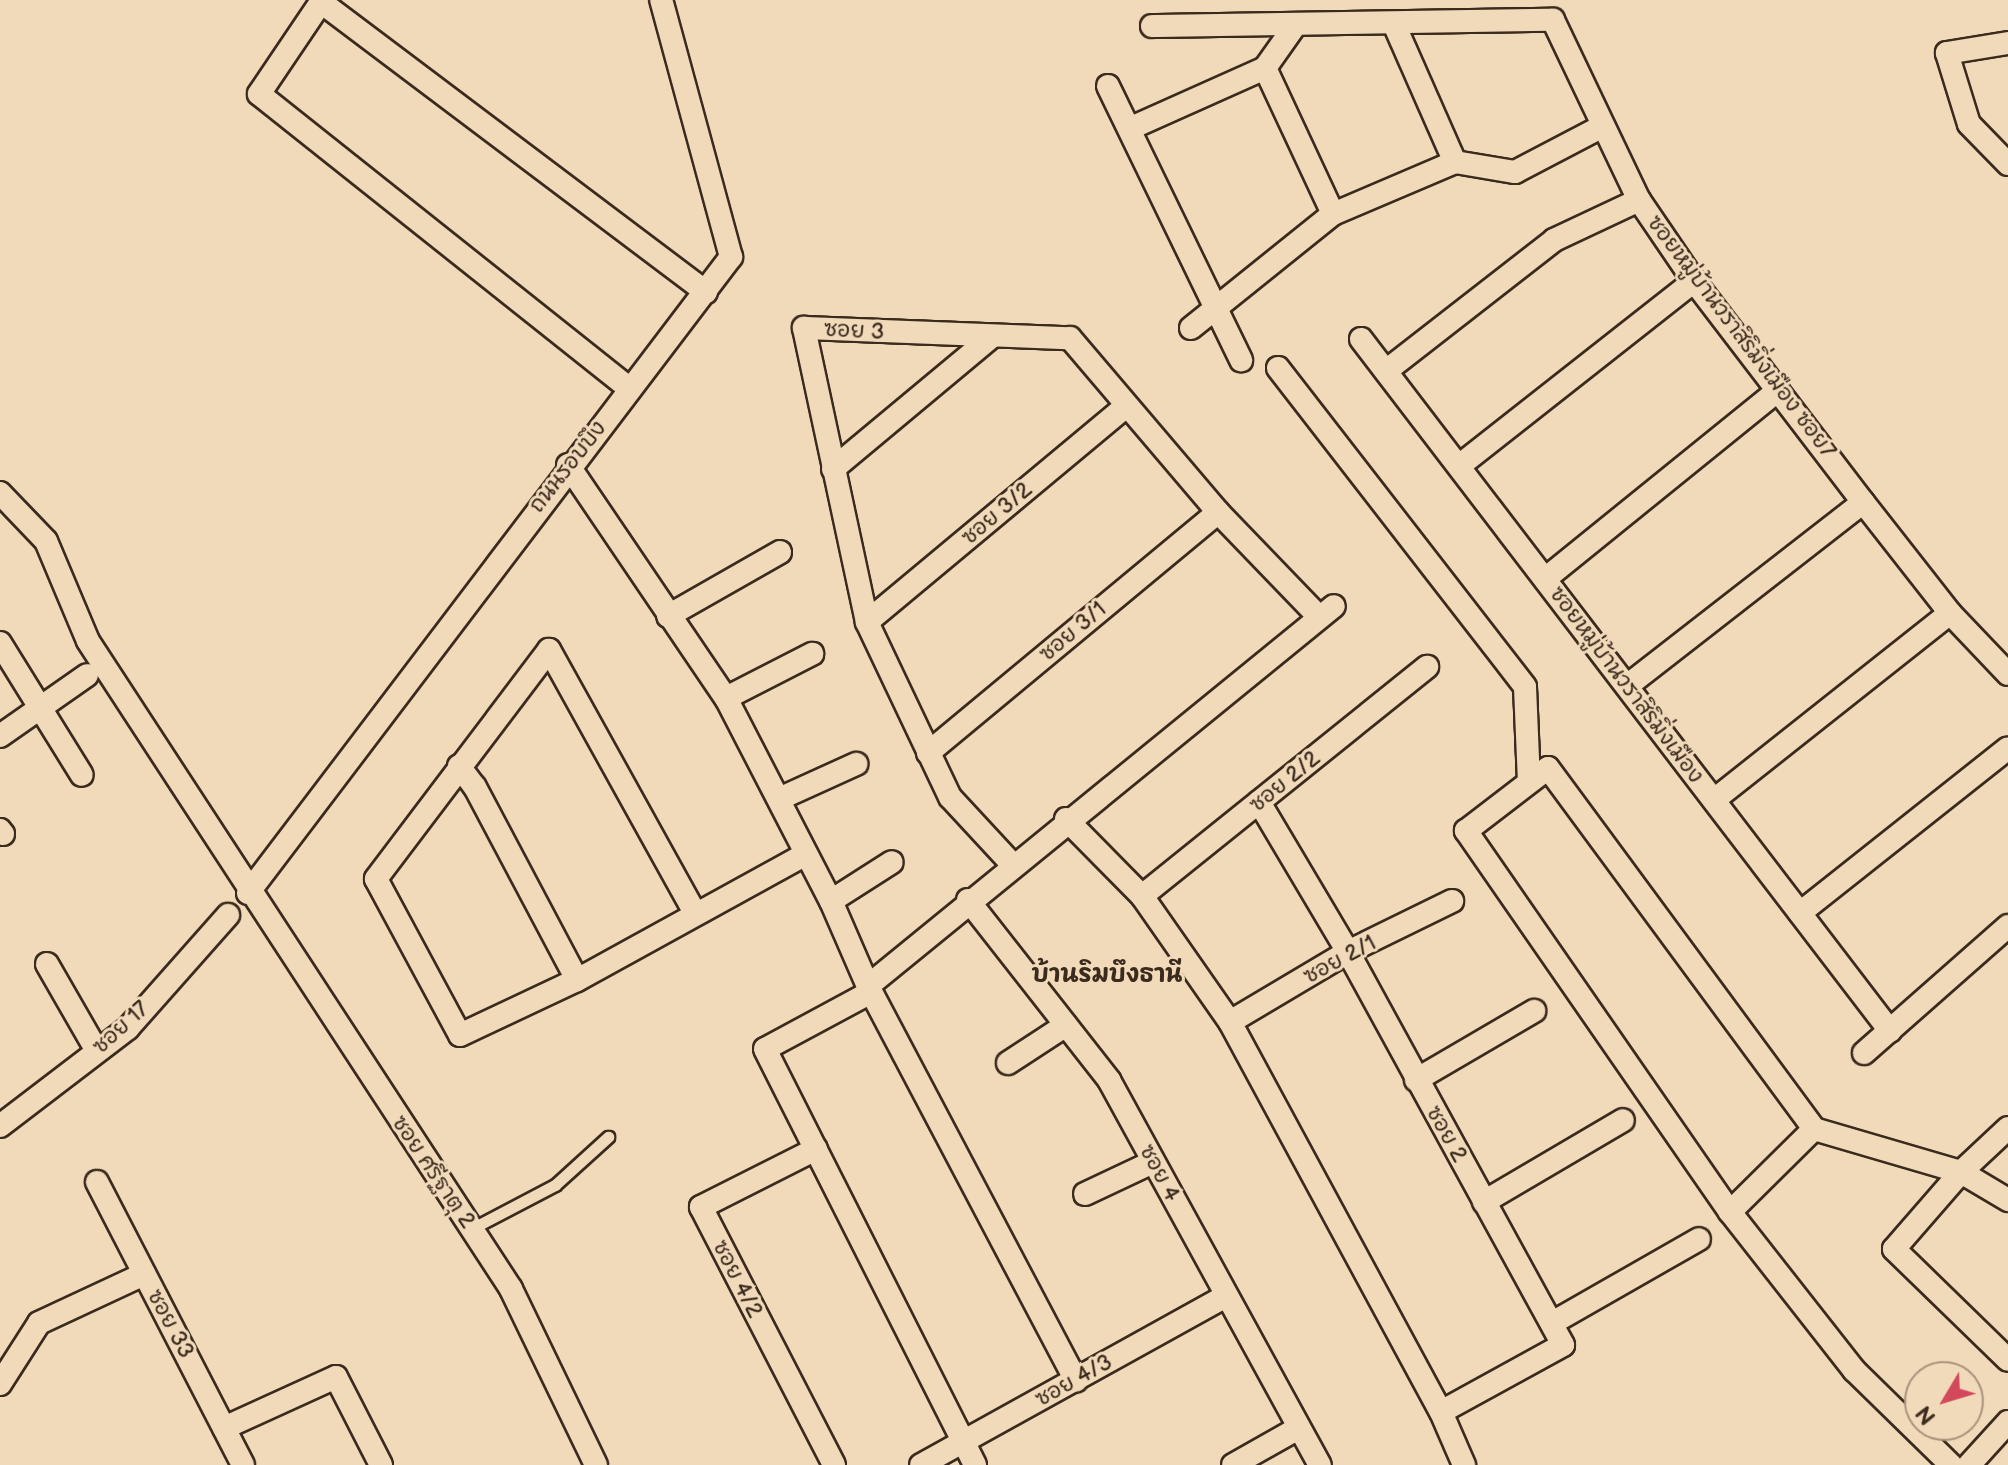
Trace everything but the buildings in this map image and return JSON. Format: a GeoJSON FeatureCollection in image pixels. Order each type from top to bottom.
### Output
{"type":"FeatureCollection","features":[{"type":"Feature","properties":{"kind":"street","name":"ถนนรอบบึง"},"geometry":{"type":"LineString","coordinates":[[248,893],[568,465],[731,257],[661,0]]}},
{"type":"Feature","properties":{"kind":"street"},"geometry":{"type":"LineString","coordinates":[[630,389],[259,94],[321,2],[706,292]]}},
{"type":"Feature","properties":{"kind":"street"},"geometry":{"type":"LineString","coordinates":[[1152,26],[1294,27],[1553,20],[1601,127],[1639,200]]}},
{"type":"Feature","properties":{"kind":"street"},"geometry":{"type":"LineString","coordinates":[[1394,24],[1455,162]]}},
{"type":"Feature","properties":{"kind":"street"},"geometry":{"type":"LineString","coordinates":[[1131,128],[1265,68],[1294,27]]}},
{"type":"Feature","properties":{"kind":"street"},"geometry":{"type":"LineString","coordinates":[[2008,43],[1947,53],[1969,124],[2008,164]]}},
{"type":"Feature","properties":{"kind":"street"},"geometry":{"type":"LineString","coordinates":[[1265,68],[1333,214]]}},
{"type":"Feature","properties":{"kind":"street"},"geometry":{"type":"LineString","coordinates":[[1108,86],[1241,360]]}},
{"type":"Feature","properties":{"kind":"street"},"geometry":{"type":"LineString","coordinates":[[1191,328],[1333,214],[1455,162],[1515,172],[1601,127]]}},
{"type":"Feature","properties":{"kind":"street","name":"ซอยหมู่บ้านวราสิริมิ่งเมือง ซอย7"},"geometry":{"type":"LineString","coordinates":[[1386,371],[1554,240],[1639,200],[1694,281],[1863,502],[1950,613],[2008,674]]}},
{"type":"Feature","properties":{"kind":"street"},"geometry":{"type":"LineString","coordinates":[[1459,466],[1694,281]]}},
{"type":"Feature","properties":{"kind":"street","name":"ซอย 3"},"geometry":{"type":"LineString","coordinates":[[1012,864],[950,797],[867,622],[804,328],[990,338],[1070,338],[1218,512],[1325,610],[1066,819]]}},
{"type":"Feature","properties":{"kind":"street"},"geometry":{"type":"LineString","coordinates":[[833,469],[990,338]]}},
{"type":"Feature","properties":{"kind":"street","name":"ซอยหมู่บ้านวราสิริมิ่งเมือง"},"geometry":{"type":"LineString","coordinates":[[1361,339],[1890,1031]]}},
{"type":"Feature","properties":{"kind":"street"},"geometry":{"type":"LineString","coordinates":[[1278,368],[1525,687],[1529,782]]}},
{"type":"Feature","properties":{"kind":"street"},"geometry":{"type":"LineString","coordinates":[[1545,579],[1778,390]]}},
{"type":"Feature","properties":{"kind":"street","name":"ซอย 3/2"},"geometry":{"type":"LineString","coordinates":[[867,622],[1126,406]]}},
{"type":"Feature","properties":{"kind":"street"},"geometry":{"type":"LineString","coordinates":[[568,465],[726,698],[831,901],[869,989],[1076,1380]]}},
{"type":"Feature","properties":{"kind":"street","name":"ซอย ศรีฐาตุ 2"},"geometry":{"type":"LineString","coordinates":[[0,493],[46,541],[88,641],[132,700],[248,893],[511,1289],[596,1465]]}},
{"type":"Feature","properties":{"kind":"street"},"geometry":{"type":"LineString","coordinates":[[1627,686],[1863,502]]}},
{"type":"Feature","properties":{"kind":"street","name":"ซอย 3/1"},"geometry":{"type":"LineString","coordinates":[[928,753],[1218,512]]}},
{"type":"Feature","properties":{"kind":"street"},"geometry":{"type":"LineString","coordinates":[[668,616],[780,552]]}},
{"type":"Feature","properties":{"kind":"street"},"geometry":{"type":"LineString","coordinates":[[1714,800],[1950,613]]}},
{"type":"Feature","properties":{"kind":"street"},"geometry":{"type":"LineString","coordinates":[[0,643],[82,775]]}},
{"type":"Feature","properties":{"kind":"street"},"geometry":{"type":"LineString","coordinates":[[695,913],[549,650],[376,879],[451,1025],[460,1035],[477,1031],[577,980],[806,854]]}},
{"type":"Feature","properties":{"kind":"street"},"geometry":{"type":"LineString","coordinates":[[726,698],[812,654]]}},
{"type":"Feature","properties":{"kind":"street","name":"ซอย 2/2"},"geometry":{"type":"LineString","coordinates":[[1142,896],[1427,667]]}},
{"type":"Feature","properties":{"kind":"street"},"geometry":{"type":"LineString","coordinates":[[0,736],[87,675]]}},
{"type":"Feature","properties":{"kind":"street"},"geometry":{"type":"LineString","coordinates":[[1800,913],[2008,748]]}},
{"type":"Feature","properties":{"kind":"street"},"geometry":{"type":"LineString","coordinates":[[779,799],[856,764]]}},
{"type":"Feature","properties":{"kind":"street"},"geometry":{"type":"LineString","coordinates":[[459,766],[475,787],[577,980]]}},
{"type":"Feature","properties":{"kind":"street"},"geometry":{"type":"LineString","coordinates":[[1951,1465],[1854,1370],[1730,1212],[1466,831],[1548,768],[1814,1129],[1961,1172],[2008,1200]]}},
{"type":"Feature","properties":{"kind":"street","name":"ซอย 2"},"geometry":{"type":"LineString","coordinates":[[1259,802],[1348,952],[1552,1323]]}},
{"type":"Feature","properties":{"kind":"street"},"geometry":{"type":"LineString","coordinates":[[975,1465],[765,1049],[869,989],[968,900],[1066,819],[1142,896],[1230,1022],[1441,1412],[1464,1465]]}},
{"type":"Feature","properties":{"kind":"street"},"geometry":{"type":"LineString","coordinates":[[831,901],[892,862]]}},
{"type":"Feature","properties":{"kind":"street","name":"ซอย 4"},"geometry":{"type":"LineString","coordinates":[[968,900],[1109,1080],[1297,1429],[1320,1465]]}},
{"type":"Feature","properties":{"kind":"street","name":"ซอย 2/1"},"geometry":{"type":"LineString","coordinates":[[1230,1022],[1348,952],[1452,901]]}},
{"type":"Feature","properties":{"kind":"street","name":"ซอย 17"},"geometry":{"type":"LineString","coordinates":[[0,1126],[128,1028],[228,915]]}},
{"type":"Feature","properties":{"kind":"street"},"geometry":{"type":"LineString","coordinates":[[1864,1053],[2008,926]]}},
{"type":"Feature","properties":{"kind":"street"},"geometry":{"type":"LineString","coordinates":[[47,964],[97,1051]]}},
{"type":"Feature","properties":{"kind":"street"},"geometry":{"type":"LineString","coordinates":[[1416,1080],[1534,1011]]}},
{"type":"Feature","properties":{"kind":"street"},"geometry":{"type":"LineString","coordinates":[[1008,1063],[1066,1025]]}},
{"type":"Feature","properties":{"kind":"street"},"geometry":{"type":"LineString","coordinates":[[1484,1202],[1623,1120]]}},
{"type":"Feature","properties":{"kind":"street"},"geometry":{"type":"LineString","coordinates":[[2008,1128],[1961,1172],[1894,1249],[2008,1360]]}},
{"type":"Feature","properties":{"kind":"street"},"geometry":{"type":"LineString","coordinates":[[1730,1212],[1814,1129]]}},
{"type":"Feature","properties":{"kind":"street","name":"ซอย 4/2"},"geometry":{"type":"LineString","coordinates":[[816,1149],[701,1207],[834,1465]]}},
{"type":"Feature","properties":{"kind":"street"},"geometry":{"type":"LineString","coordinates":[[1085,1194],[1153,1162]]}},
{"type":"Feature","properties":{"kind":"street","name":"ซอย 33"},"geometry":{"type":"LineString","coordinates":[[97,1182],[243,1465]]}},
{"type":"Feature","properties":{"kind":"street"},"geometry":{"type":"LineString","coordinates":[[1441,1412],[1563,1345],[1552,1323],[1699,1239]]}},
{"type":"Feature","properties":{"kind":"street"},"geometry":{"type":"LineString","coordinates":[[0,1384],[39,1323],[144,1274]]}},
{"type":"Feature","properties":{"kind":"street","name":"ซอย 4/3"},"geometry":{"type":"LineString","coordinates":[[921,1465],[1226,1296]]}},
{"type":"Feature","properties":{"kind":"street"},"geometry":{"type":"LineString","coordinates":[[224,1428],[336,1377],[381,1465]]}},
{"type":"Feature","properties":{"kind":"street"},"geometry":{"type":"LineString","coordinates":[[1969,1465],[2008,1422]]}},
{"type":"Feature","properties":{"kind":"street"},"geometry":{"type":"LineString","coordinates":[[1233,1465],[1297,1429]]}},
{"type":"Feature","properties":{"kind":"lane"},"geometry":{"type":"LineString","coordinates":[[471,1229],[555,1185],[608,1137]]}},
{"type":"Feature","properties":{"kind":"district","name":"บ้านริมบึงธานี"},"geometry":{"type":"Point","coordinates":[1107,975]}}]}
